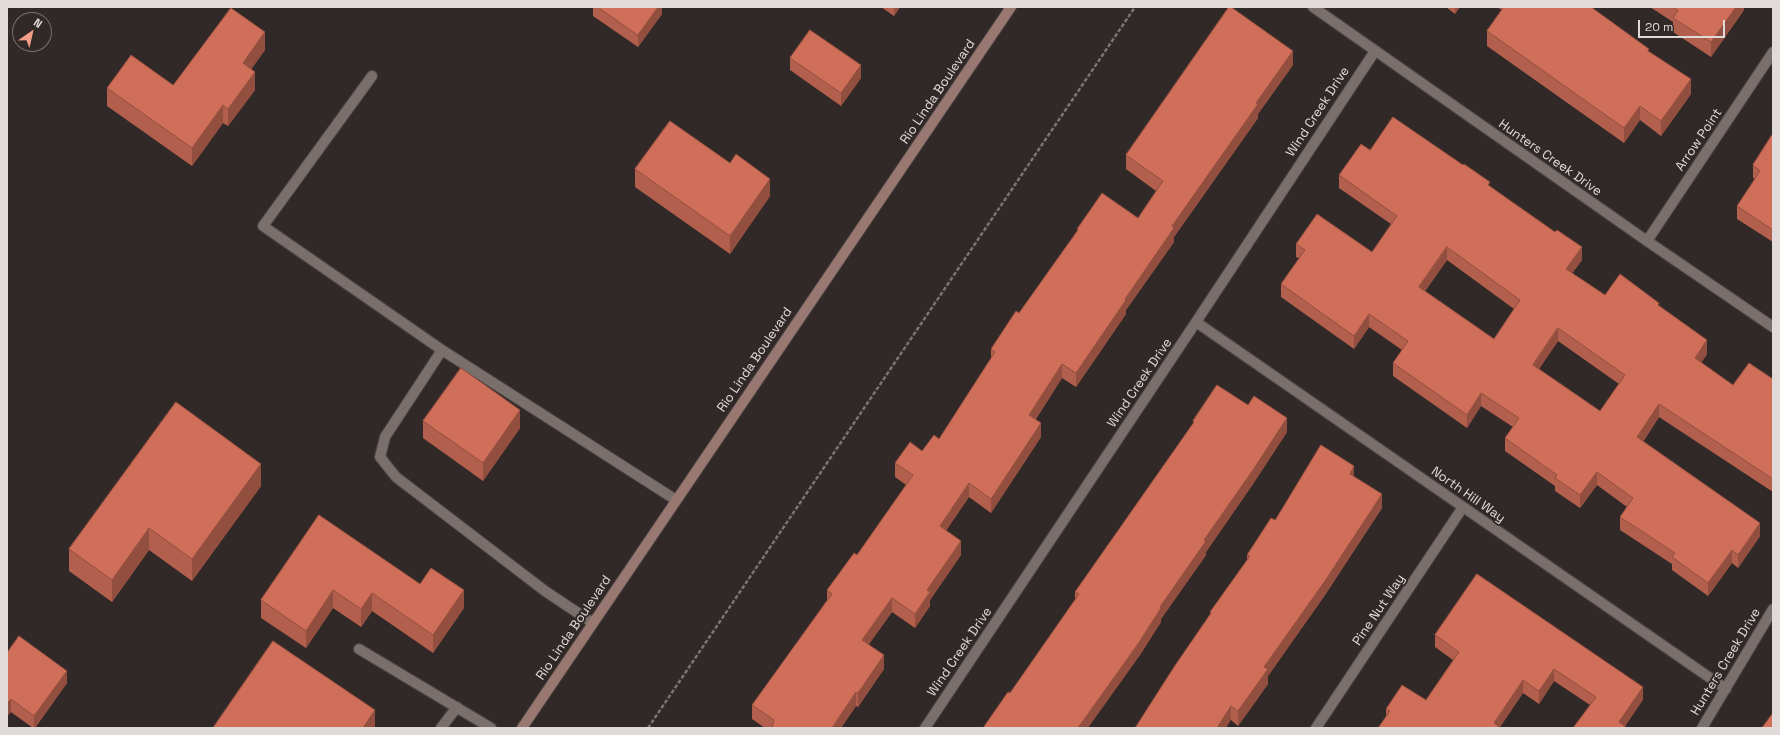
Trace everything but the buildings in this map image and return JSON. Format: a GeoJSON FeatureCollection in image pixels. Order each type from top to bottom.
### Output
{"type":"FeatureCollection","features":[{"type":"Feature","properties":{"kind":"main road","name":"Rio Linda Boulevard"},"geometry":{"type":"LineString","coordinates":[[522,728],[1011,7]]}},
{"type":"Feature","properties":{"kind":"street","name":"Hunters Creek Drive"},"geometry":{"type":"LineString","coordinates":[[1313,7],[1647,242],[1773,327]]}},
{"type":"Feature","properties":{"kind":"street","name":"Wind Creek Drive"},"geometry":{"type":"LineString","coordinates":[[925,728],[1196,322],[1374,51]]}},
{"type":"Feature","properties":{"kind":"street","name":"Arrow Point"},"geometry":{"type":"LineString","coordinates":[[1647,242],[1773,52]]}},
{"type":"Feature","properties":{"kind":"street"},"geometry":{"type":"LineString","coordinates":[[372,76],[263,226],[442,350],[676,500]]}},
{"type":"Feature","properties":{"kind":"street","name":"North Hill Way"},"geometry":{"type":"LineString","coordinates":[[1196,322],[1726,688]]}},
{"type":"Feature","properties":{"kind":"street"},"geometry":{"type":"LineString","coordinates":[[442,350],[385,437],[380,457],[396,476],[545,592],[593,623]]}},
{"type":"Feature","properties":{"kind":"street","name":"Pine Nut Way"},"geometry":{"type":"LineString","coordinates":[[1316,728],[1463,507]]}},
{"type":"Feature","properties":{"kind":"street","name":"Hunters Creek Drive"},"geometry":{"type":"LineString","coordinates":[[1702,728],[1773,609]]}},
{"type":"Feature","properties":{"kind":"street"},"geometry":{"type":"LineString","coordinates":[[359,649],[457,706],[491,728]]}},
{"type":"Feature","properties":{"kind":"street"},"geometry":{"type":"LineString","coordinates":[[441,728],[457,706]]}},
{"type":"Feature","properties":{"kind":"path"},"geometry":{"type":"LineString","coordinates":[[648,728],[1136,7]]}}]}
